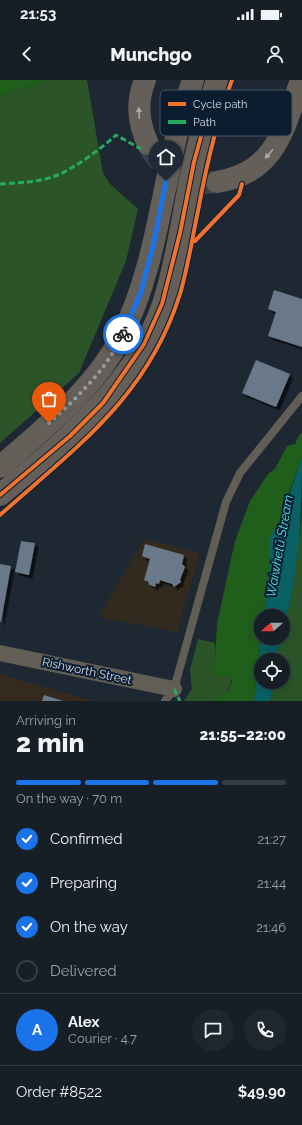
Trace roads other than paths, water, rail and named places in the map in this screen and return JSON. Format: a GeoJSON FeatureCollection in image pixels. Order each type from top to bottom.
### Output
{"type":"FeatureCollection","features":[{"type":"Feature","properties":{"kind":"main road"},"geometry":{"type":"LineString","coordinates":[[145,80],[138,108],[140,121],[148,144]]}},
{"type":"Feature","properties":{"kind":"main road"},"geometry":{"type":"LineString","coordinates":[[190,90],[193,80]]}},
{"type":"Feature","properties":{"kind":"main road"},"geometry":{"type":"LineString","coordinates":[[214,90],[217,80]]}},
{"type":"Feature","properties":{"kind":"main road"},"geometry":{"type":"LineString","coordinates":[[292,104],[301,80]]}},
{"type":"Feature","properties":{"kind":"main road"},"geometry":{"type":"LineString","coordinates":[[0,467],[68,406],[88,385],[121,337],[141,292],[154,242],[176,136]]}},
{"type":"Feature","properties":{"kind":"main road"},"geometry":{"type":"LineString","coordinates":[[0,495],[70,436],[103,403],[144,344],[162,304],[180,233],[194,162],[201,136]]}},
{"type":"Feature","properties":{"kind":"main road"},"geometry":{"type":"LineString","coordinates":[[216,182],[247,173],[270,154],[280,136]]}},
{"type":"Feature","properties":{"kind":"street","name":"Rishworth Street"},"geometry":{"type":"LineString","coordinates":[[0,652],[169,695]]}},
{"type":"Feature","properties":{"kind":"lane"},"geometry":{"type":"LineString","coordinates":[[169,695],[226,502],[240,473],[302,396]]}},
{"type":"Feature","properties":{"kind":"water","name":"Waiwhetū Stream"},"geometry":{"type":"Polygon","coordinates":[[[302,456],[300,522],[293,587],[288,609],[266,609],[270,561],[269,541],[274,529],[282,526],[279,522],[283,521],[302,456]]]}},
{"type":"Feature","properties":{"kind":"water"},"geometry":{"type":"Polygon","coordinates":[[[260,645],[279,645],[277,653],[259,653],[260,645]]]}},
{"type":"Feature","properties":{"kind":"water"},"geometry":{"type":"Polygon","coordinates":[[[255,689],[272,689],[270,701],[254,701],[255,689]]]}},
{"type":"Feature","properties":{"kind":"tunnel"},"geometry":{"type":"LineString","coordinates":[[148,144],[161,163],[175,176],[194,182],[217,182]]}}]}
